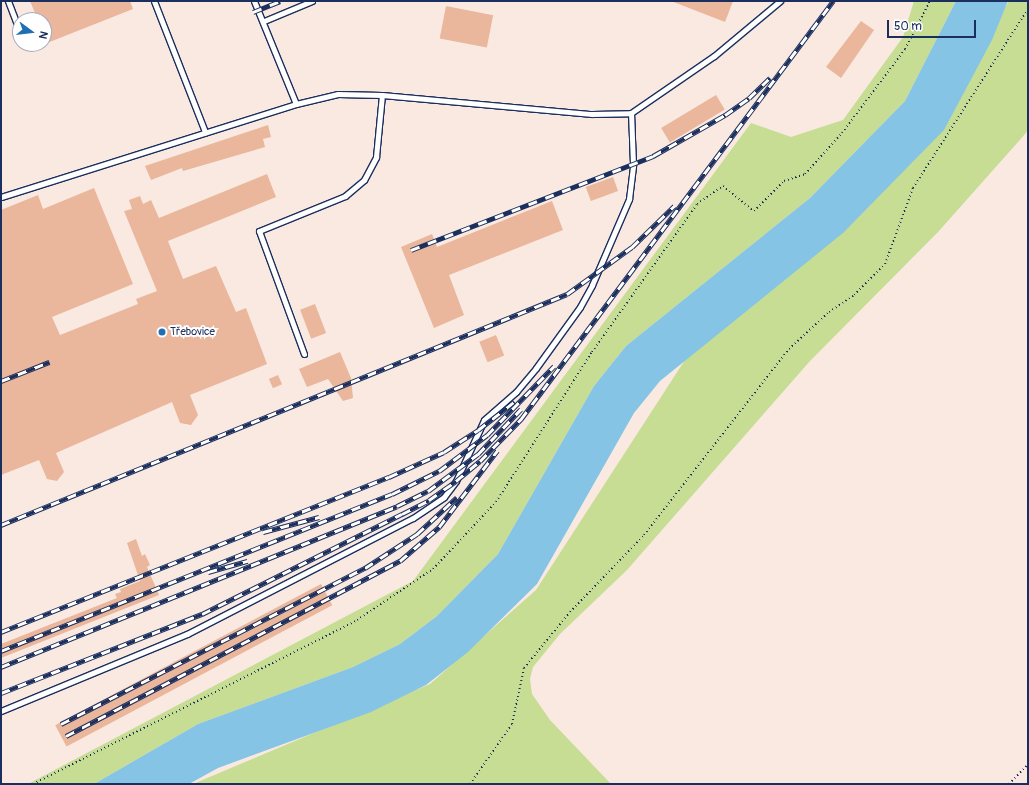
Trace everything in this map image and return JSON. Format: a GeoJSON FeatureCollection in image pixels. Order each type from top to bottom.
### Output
{"type":"FeatureCollection","features":[{"type":"Feature","properties":{"kind":"lane"},"geometry":{"type":"LineString","coordinates":[[8,1],[12,12]]}},
{"type":"Feature","properties":{"kind":"lane"},"geometry":{"type":"LineString","coordinates":[[154,1],[205,132]]}},
{"type":"Feature","properties":{"kind":"lane"},"geometry":{"type":"LineString","coordinates":[[254,1],[264,21],[296,104]]}},
{"type":"Feature","properties":{"kind":"lane"},"geometry":{"type":"LineString","coordinates":[[264,21],[312,1]]}},
{"type":"Feature","properties":{"kind":"lane"},"geometry":{"type":"LineString","coordinates":[[1,197],[296,104],[338,94],[382,95],[592,114],[631,113],[714,56],[780,1]]}},
{"type":"Feature","properties":{"kind":"lane"},"geometry":{"type":"LineString","coordinates":[[304,354],[259,231],[345,196],[364,180],[376,157],[382,95]]}},
{"type":"Feature","properties":{"kind":"lane"},"geometry":{"type":"LineString","coordinates":[[1,711],[187,634],[413,518],[444,497],[456,481],[482,423],[536,368],[580,307],[592,285],[628,199],[633,164],[631,113]]}},
{"type":"Feature","properties":{"kind":"path"},"geometry":{"type":"LineString","coordinates":[[33,784],[357,620],[433,568],[496,502],[592,352],[697,204],[723,186],[754,211],[784,181],[804,174],[842,133],[905,49],[930,1]]}},
{"type":"Feature","properties":{"kind":"path"},"geometry":{"type":"LineString","coordinates":[[470,784],[512,724],[524,668],[570,612],[644,535],[789,349],[829,312],[854,295],[885,264],[913,188],[1028,9]]}},
{"type":"Feature","properties":{"kind":"path"},"geometry":{"type":"LineString","coordinates":[[1009,784],[1028,764]]}},
{"type":"Feature","properties":{"kind":"green space"},"geometry":{"type":"Polygon","coordinates":[[[914,1],[956,1],[905,101],[810,198],[626,346],[594,386],[498,554],[437,616],[400,644],[353,667],[198,724],[94,784],[28,784],[413,581],[751,123],[791,137],[843,120],[903,37],[914,1]]]}},
{"type":"Feature","properties":{"kind":"green space"},"geometry":{"type":"Polygon","coordinates":[[[1009,1],[1028,1],[1028,130],[938,232],[810,361],[627,570],[560,634],[533,667],[530,679],[532,694],[550,720],[611,784],[193,784],[430,684],[536,590],[683,363],[703,336],[980,51],[1009,1]]]}},
{"type":"Feature","properties":{"kind":"water"},"geometry":{"type":"Polygon","coordinates":[[[956,1],[1008,1],[992,40],[944,130],[843,233],[660,381],[634,413],[537,584],[468,652],[426,685],[371,712],[218,768],[189,784],[94,784],[198,724],[353,667],[400,644],[437,616],[498,554],[594,386],[626,346],[810,198],[905,101],[956,1]]]}},
{"type":"Feature","properties":{"kind":"building"},"geometry":{"type":"Polygon","coordinates":[[[30,1],[130,1],[133,9],[52,41],[52,12],[35,12],[30,1]]]}},
{"type":"Feature","properties":{"kind":"building"},"geometry":{"type":"Polygon","coordinates":[[[671,1],[733,1],[725,22],[671,1]]]}},
{"type":"Feature","properties":{"kind":"building"},"geometry":{"type":"Polygon","coordinates":[[[446,6],[493,15],[487,48],[440,38],[446,6]]]}},
{"type":"Feature","properties":{"kind":"building"},"geometry":{"type":"Polygon","coordinates":[[[861,21],[874,30],[841,78],[826,67],[861,21]]]}},
{"type":"Feature","properties":{"kind":"building"},"geometry":{"type":"Polygon","coordinates":[[[716,95],[725,110],[670,143],[661,128],[716,95]]]}},
{"type":"Feature","properties":{"kind":"building"},"geometry":{"type":"Polygon","coordinates":[[[268,125],[271,137],[263,139],[265,147],[183,171],[182,168],[151,180],[145,166],[268,125]]]}},
{"type":"Feature","properties":{"kind":"building","name":"Třebovice"},"geometry":{"type":"Polygon","coordinates":[[[267,174],[276,197],[168,241],[183,279],[216,266],[236,312],[246,308],[267,364],[190,395],[198,415],[191,425],[180,423],[172,402],[56,453],[64,472],[57,481],[47,479],[39,460],[1,475],[1,210],[38,195],[43,209],[94,188],[133,284],[52,317],[60,335],[138,304],[136,299],[157,291],[124,211],[132,209],[129,200],[140,196],[143,204],[151,200],[159,218],[267,174]]]}},
{"type":"Feature","properties":{"kind":"building"},"geometry":{"type":"Polygon","coordinates":[[[613,177],[618,191],[591,201],[586,187],[613,177]]]}},
{"type":"Feature","properties":{"kind":"building"},"geometry":{"type":"Polygon","coordinates":[[[552,201],[563,230],[449,275],[464,315],[434,328],[401,247],[432,234],[437,247],[552,201]]]}},
{"type":"Feature","properties":{"kind":"building"},"geometry":{"type":"Polygon","coordinates":[[[315,304],[326,333],[311,339],[300,310],[315,304]]]}},
{"type":"Feature","properties":{"kind":"building"},"geometry":{"type":"Polygon","coordinates":[[[496,335],[504,355],[488,362],[479,342],[496,335]]]}},
{"type":"Feature","properties":{"kind":"building"},"geometry":{"type":"Polygon","coordinates":[[[340,352],[351,378],[353,398],[343,401],[328,379],[307,387],[299,369],[340,352]]]}},
{"type":"Feature","properties":{"kind":"building"},"geometry":{"type":"Polygon","coordinates":[[[278,375],[282,384],[273,388],[269,379],[278,375]]]}},
{"type":"Feature","properties":{"kind":"building"},"geometry":{"type":"Polygon","coordinates":[[[136,539],[142,556],[145,554],[150,565],[147,567],[159,595],[1,658],[1,644],[117,598],[115,594],[121,592],[120,589],[140,581],[127,543],[136,539]]]}},
{"type":"Feature","properties":{"kind":"building"},"geometry":{"type":"Polygon","coordinates":[[[321,584],[332,605],[67,747],[55,725],[321,584]]]}},
{"type":"Feature","properties":{"kind":"railway"},"geometry":{"type":"LineString","coordinates":[[253,12],[280,1]]}},
{"type":"Feature","properties":{"kind":"railway"},"geometry":{"type":"LineString","coordinates":[[1,693],[202,614],[429,500],[456,481],[480,461],[521,419],[833,1]]}},
{"type":"Feature","properties":{"kind":"railway"},"geometry":{"type":"LineString","coordinates":[[411,250],[653,156],[725,115],[749,98],[770,78]]}},
{"type":"Feature","properties":{"kind":"railway"},"geometry":{"type":"LineString","coordinates":[[1,525],[567,294],[632,247],[674,206]]}},
{"type":"Feature","properties":{"kind":"railway"},"geometry":{"type":"LineString","coordinates":[[1,381],[49,362]]}},
{"type":"Feature","properties":{"kind":"railway"},"geometry":{"type":"LineString","coordinates":[[1,651],[392,494],[439,471],[487,435],[554,366]]}},
{"type":"Feature","properties":{"kind":"railway"},"geometry":{"type":"LineString","coordinates":[[1,632],[389,477],[444,452],[478,430],[514,402]]}},
{"type":"Feature","properties":{"kind":"railway"},"geometry":{"type":"LineString","coordinates":[[1,667],[397,506],[428,491],[478,454],[521,409]]}},
{"type":"Feature","properties":{"kind":"railway"},"geometry":{"type":"LineString","coordinates":[[66,736],[400,561],[439,527],[497,451]]}},
{"type":"Feature","properties":{"kind":"railway"},"geometry":{"type":"LineString","coordinates":[[61,724],[365,568],[417,534],[457,497]]}},
{"type":"Feature","properties":{"kind":"railway"},"geometry":{"type":"LineString","coordinates":[[263,532],[319,517]]}},
{"type":"Feature","properties":{"kind":"railway"},"geometry":{"type":"LineString","coordinates":[[208,572],[247,561]]}},
{"type":"Feature","properties":{"kind":"place","name":"Třebovice"},"geometry":{"type":"Point","coordinates":[162,332]}}]}
